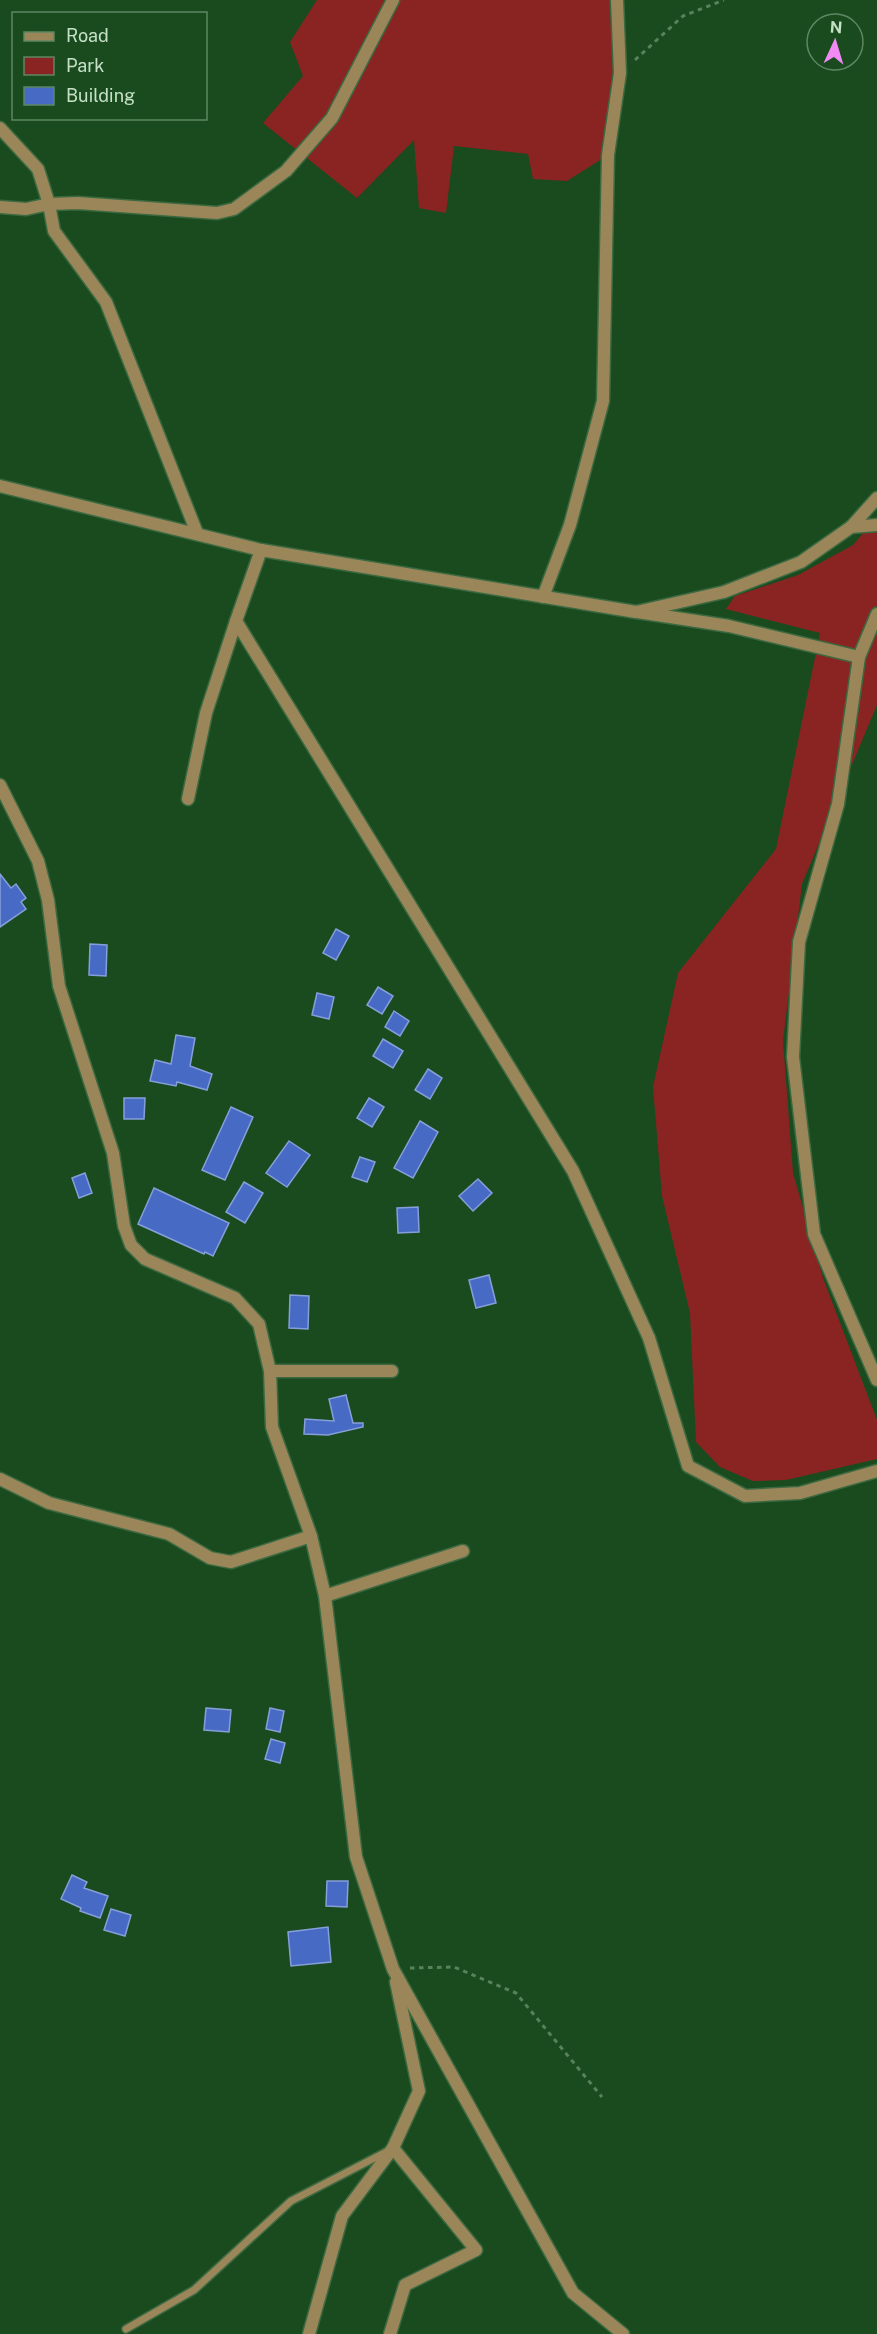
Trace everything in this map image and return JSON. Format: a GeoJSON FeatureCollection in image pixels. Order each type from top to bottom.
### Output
{"type":"FeatureCollection","features":[{"type":"Feature","properties":{"kind":"street"},"geometry":{"type":"LineString","coordinates":[[0,207],[26,209],[49,204],[78,203],[217,213],[234,209],[286,171],[332,118],[393,0]]}},
{"type":"Feature","properties":{"kind":"street"},"geometry":{"type":"LineString","coordinates":[[543,597],[570,525],[603,400],[608,155],[621,74],[617,0]]}},
{"type":"Feature","properties":{"kind":"street"},"geometry":{"type":"LineString","coordinates":[[0,128],[38,169],[49,204],[54,231],[106,302],[197,533]]}},
{"type":"Feature","properties":{"kind":"street"},"geometry":{"type":"LineString","coordinates":[[0,486],[261,550],[729,626],[859,657]]}},
{"type":"Feature","properties":{"kind":"street"},"geometry":{"type":"LineString","coordinates":[[636,612],[724,592],[801,562],[851,527],[877,498]]}},
{"type":"Feature","properties":{"kind":"street"},"geometry":{"type":"LineString","coordinates":[[851,527],[877,525]]}},
{"type":"Feature","properties":{"kind":"street"},"geometry":{"type":"LineString","coordinates":[[188,799],[206,713],[261,550]]}},
{"type":"Feature","properties":{"kind":"street"},"geometry":{"type":"LineString","coordinates":[[877,614],[859,657],[838,804],[799,942],[793,1057],[814,1234],[877,1380]]}},
{"type":"Feature","properties":{"kind":"street"},"geometry":{"type":"LineString","coordinates":[[236,621],[573,1171],[649,1338],[688,1466],[745,1496],[800,1493],[877,1471]]}},
{"type":"Feature","properties":{"kind":"street"},"geometry":{"type":"LineString","coordinates":[[0,785],[38,861],[48,900],[58,986],[113,1153],[124,1226],[131,1245],[145,1259],[235,1298],[259,1324],[270,1371],[272,1427],[311,1536],[325,1596],[356,1857],[393,1969],[419,2091],[393,2148],[342,2216],[309,2334]]}},
{"type":"Feature","properties":{"kind":"street"},"geometry":{"type":"LineString","coordinates":[[270,1371],[392,1371]]}},
{"type":"Feature","properties":{"kind":"street"},"geometry":{"type":"LineString","coordinates":[[0,1479],[49,1503],[170,1534],[210,1558],[231,1562],[311,1536]]}},
{"type":"Feature","properties":{"kind":"street"},"geometry":{"type":"LineString","coordinates":[[325,1596],[463,1551]]}},
{"type":"Feature","properties":{"kind":"street"},"geometry":{"type":"LineString","coordinates":[[393,1969],[573,2293],[623,2334]]}},
{"type":"Feature","properties":{"kind":"street"},"geometry":{"type":"LineString","coordinates":[[390,2334],[405,2285],[476,2250],[393,2148]]}},
{"type":"Feature","properties":{"kind":"lane"},"geometry":{"type":"LineString","coordinates":[[126,2329],[194,2290],[291,2201],[393,2148]]}},
{"type":"Feature","properties":{"kind":"path"},"geometry":{"type":"LineString","coordinates":[[621,74],[683,16],[724,0]]}},
{"type":"Feature","properties":{"kind":"path"},"geometry":{"type":"LineString","coordinates":[[393,1969],[454,1967],[516,1993],[602,2097]]}},
{"type":"Feature","properties":{"kind":"green space"},"geometry":{"type":"Polygon","coordinates":[[[317,0],[617,0],[619,7],[608,155],[567,181],[533,179],[528,154],[454,146],[446,213],[419,208],[414,140],[357,198],[263,123],[303,76],[290,42],[317,0]]]}},
{"type":"Feature","properties":{"kind":"green space"},"geometry":{"type":"Polygon","coordinates":[[[877,517],[877,705],[802,884],[783,1041],[793,1173],[823,1278],[877,1420],[877,1459],[786,1480],[753,1481],[720,1467],[696,1442],[690,1313],[662,1196],[653,1087],[678,973],[776,849],[820,633],[726,609],[735,596],[798,575],[853,545],[877,517]]]}},
{"type":"Feature","properties":{"kind":"building"},"geometry":{"type":"Polygon","coordinates":[[[0,874],[11,888],[16,884],[26,898],[21,902],[26,909],[0,927],[0,874]]]}},
{"type":"Feature","properties":{"kind":"building"},"geometry":{"type":"Polygon","coordinates":[[[336,929],[349,936],[336,960],[323,953],[336,929]]]}},
{"type":"Feature","properties":{"kind":"building"},"geometry":{"type":"Polygon","coordinates":[[[90,944],[107,945],[106,976],[89,975],[90,944]]]}},
{"type":"Feature","properties":{"kind":"building"},"geometry":{"type":"Polygon","coordinates":[[[378,987],[393,996],[382,1014],[367,1005],[378,987]]]}},
{"type":"Feature","properties":{"kind":"building"},"geometry":{"type":"Polygon","coordinates":[[[317,993],[334,997],[329,1019],[312,1015],[317,993]]]}},
{"type":"Feature","properties":{"kind":"building"},"geometry":{"type":"Polygon","coordinates":[[[394,1011],[409,1021],[400,1036],[385,1027],[394,1011]]]}},
{"type":"Feature","properties":{"kind":"building"},"geometry":{"type":"Polygon","coordinates":[[[176,1035],[195,1038],[190,1066],[212,1074],[207,1090],[177,1082],[176,1086],[150,1081],[155,1060],[171,1064],[176,1035]]]}},
{"type":"Feature","properties":{"kind":"building"},"geometry":{"type":"Polygon","coordinates":[[[383,1039],[403,1051],[393,1068],[373,1056],[383,1039]]]}},
{"type":"Feature","properties":{"kind":"building"},"geometry":{"type":"Polygon","coordinates":[[[428,1069],[442,1078],[430,1099],[415,1090],[428,1069]]]}},
{"type":"Feature","properties":{"kind":"building"},"geometry":{"type":"Polygon","coordinates":[[[124,1098],[145,1098],[144,1119],[124,1119],[124,1098]]]}},
{"type":"Feature","properties":{"kind":"building"},"geometry":{"type":"Polygon","coordinates":[[[369,1098],[384,1107],[372,1127],[357,1118],[369,1098]]]}},
{"type":"Feature","properties":{"kind":"building"},"geometry":{"type":"Polygon","coordinates":[[[231,1107],[253,1117],[225,1180],[202,1170],[231,1107]]]}},
{"type":"Feature","properties":{"kind":"building"},"geometry":{"type":"Polygon","coordinates":[[[420,1121],[438,1132],[413,1178],[394,1168],[420,1121]]]}},
{"type":"Feature","properties":{"kind":"building"},"geometry":{"type":"Polygon","coordinates":[[[289,1141],[310,1155],[287,1187],[266,1173],[289,1141]]]}},
{"type":"Feature","properties":{"kind":"building"},"geometry":{"type":"Polygon","coordinates":[[[360,1157],[375,1162],[367,1182],[352,1177],[360,1157]]]}},
{"type":"Feature","properties":{"kind":"building"},"geometry":{"type":"Polygon","coordinates":[[[85,1173],[92,1193],[79,1198],[72,1178],[85,1173]]]}},
{"type":"Feature","properties":{"kind":"building"},"geometry":{"type":"Polygon","coordinates":[[[478,1179],[492,1193],[473,1211],[459,1196],[478,1179]]]}},
{"type":"Feature","properties":{"kind":"building"},"geometry":{"type":"Polygon","coordinates":[[[244,1182],[263,1193],[245,1223],[226,1212],[244,1182]]]}},
{"type":"Feature","properties":{"kind":"building"},"geometry":{"type":"Polygon","coordinates":[[[154,1188],[229,1223],[213,1256],[138,1224],[154,1188]]]}},
{"type":"Feature","properties":{"kind":"building"},"geometry":{"type":"Polygon","coordinates":[[[418,1207],[419,1232],[398,1233],[397,1208],[418,1207]]]}},
{"type":"Feature","properties":{"kind":"building"},"geometry":{"type":"Polygon","coordinates":[[[489,1275],[496,1303],[476,1308],[469,1280],[489,1275]]]}},
{"type":"Feature","properties":{"kind":"building"},"geometry":{"type":"Polygon","coordinates":[[[290,1295],[309,1296],[308,1329],[289,1328],[290,1295]]]}},
{"type":"Feature","properties":{"kind":"building"},"geometry":{"type":"Polygon","coordinates":[[[346,1395],[353,1423],[363,1423],[363,1427],[328,1435],[304,1434],[305,1419],[334,1421],[329,1399],[346,1395]]]}},
{"type":"Feature","properties":{"kind":"building"},"geometry":{"type":"Polygon","coordinates":[[[206,1708],[231,1710],[229,1732],[204,1730],[206,1708]]]}},
{"type":"Feature","properties":{"kind":"building"},"geometry":{"type":"Polygon","coordinates":[[[270,1708],[284,1711],[280,1732],[266,1729],[270,1708]]]}},
{"type":"Feature","properties":{"kind":"building"},"geometry":{"type":"Polygon","coordinates":[[[271,1739],[285,1743],[280,1763],[265,1759],[271,1739]]]}},
{"type":"Feature","properties":{"kind":"building"},"geometry":{"type":"Polygon","coordinates":[[[72,1875],[87,1882],[84,1888],[108,1896],[100,1918],[80,1911],[81,1908],[61,1899],[72,1875]]]}},
{"type":"Feature","properties":{"kind":"building"},"geometry":{"type":"Polygon","coordinates":[[[327,1881],[348,1881],[347,1907],[326,1906],[327,1881]]]}},
{"type":"Feature","properties":{"kind":"building"},"geometry":{"type":"Polygon","coordinates":[[[111,1909],[131,1915],[125,1936],[104,1930],[111,1909]]]}},
{"type":"Feature","properties":{"kind":"building"},"geometry":{"type":"Polygon","coordinates":[[[328,1927],[331,1962],[291,1966],[288,1932],[328,1927]]]}}]}
